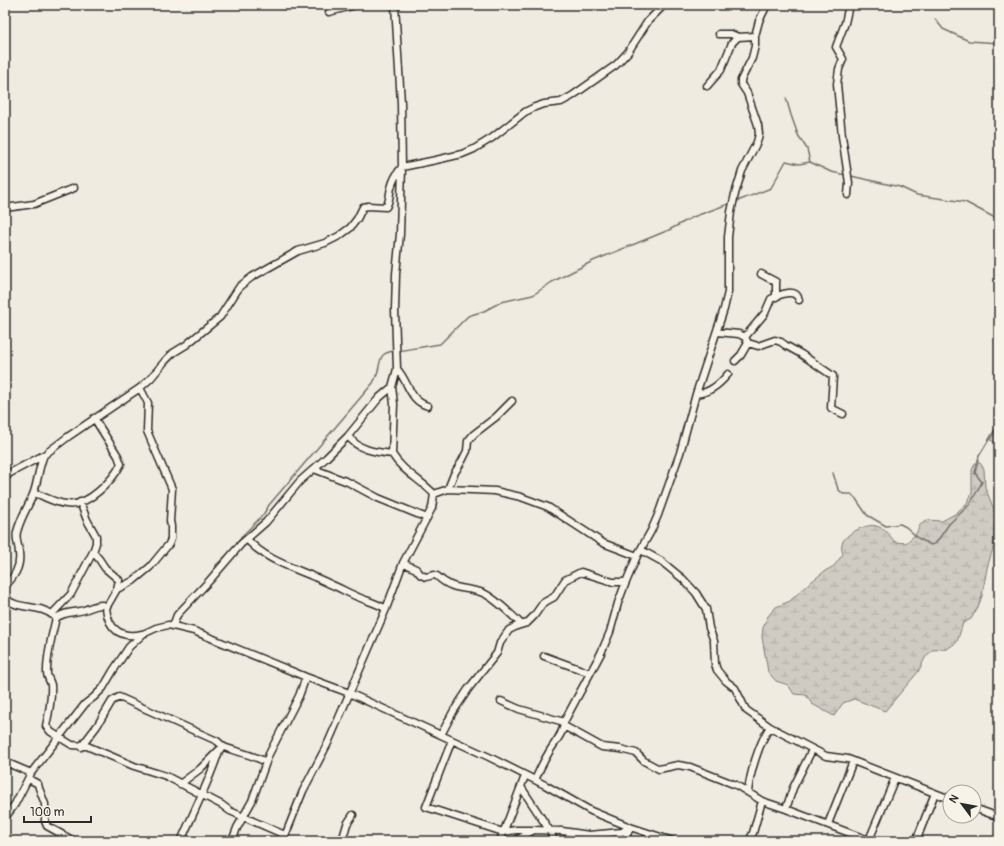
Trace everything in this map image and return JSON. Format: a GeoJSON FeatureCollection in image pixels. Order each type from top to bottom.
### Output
{"type":"FeatureCollection","features":[{"type":"Feature","properties":{"kind":"street"},"geometry":{"type":"LineString","coordinates":[[283,5],[296,7],[309,5]]}},
{"type":"Feature","properties":{"kind":"street"},"geometry":{"type":"LineString","coordinates":[[329,12],[356,5]]}},
{"type":"Feature","properties":{"kind":"street"},"geometry":{"type":"LineString","coordinates":[[395,5],[401,103],[402,166],[400,234],[395,281],[397,369],[392,387],[394,404],[392,454],[402,467],[434,494]]}},
{"type":"Feature","properties":{"kind":"street"},"geometry":{"type":"LineString","coordinates":[[402,166],[462,154],[474,149],[492,138],[525,112],[544,104],[561,102],[566,99],[616,65],[628,52],[655,12],[664,5]]}},
{"type":"Feature","properties":{"kind":"street"},"geometry":{"type":"LineString","coordinates":[[535,780],[549,752],[559,737],[610,632],[618,603],[626,582],[658,515],[680,453],[696,394],[717,332],[728,292],[728,237],[732,206],[742,171],[757,142],[759,134],[758,126],[747,93],[741,84],[741,80],[752,58],[756,46],[755,36],[759,21],[767,5]]}},
{"type":"Feature","properties":{"kind":"street"},"geometry":{"type":"LineString","coordinates":[[848,5],[845,23],[836,47],[843,59],[839,69],[837,84],[842,136],[849,183],[848,195]]}},
{"type":"Feature","properties":{"kind":"street"},"geometry":{"type":"LineString","coordinates":[[719,34],[731,34],[738,37],[755,36]]}},
{"type":"Feature","properties":{"kind":"street"},"geometry":{"type":"LineString","coordinates":[[707,86],[720,70],[732,44],[738,37]]}},
{"type":"Feature","properties":{"kind":"street"},"geometry":{"type":"LineString","coordinates":[[5,478],[10,473],[44,456],[94,418],[140,388],[151,378],[165,360],[220,317],[240,286],[252,277],[298,251],[325,243],[339,236],[350,228],[364,207],[386,207],[389,203],[390,188],[402,166]]}},
{"type":"Feature","properties":{"kind":"street"},"geometry":{"type":"LineString","coordinates":[[5,208],[34,204],[74,188]]}},
{"type":"Feature","properties":{"kind":"street"},"geometry":{"type":"LineString","coordinates":[[761,274],[776,282],[776,297]]}},
{"type":"Feature","properties":{"kind":"street"},"geometry":{"type":"LineString","coordinates":[[735,362],[747,340],[765,313],[771,299],[791,292],[798,296],[799,300]]}},
{"type":"Feature","properties":{"kind":"street"},"geometry":{"type":"LineString","coordinates":[[717,332],[739,334],[758,346],[775,340],[802,354],[833,376],[831,408],[843,414]]}},
{"type":"Feature","properties":{"kind":"street"},"geometry":{"type":"LineString","coordinates":[[397,369],[402,374],[415,399],[420,404],[428,406]]}},
{"type":"Feature","properties":{"kind":"street"},"geometry":{"type":"LineString","coordinates":[[696,394],[703,393],[716,387],[722,383],[728,374]]}},
{"type":"Feature","properties":{"kind":"street"},"geometry":{"type":"LineString","coordinates":[[173,626],[177,615],[237,549],[266,522],[300,481],[348,436],[379,398],[392,387]]}},
{"type":"Feature","properties":{"kind":"street"},"geometry":{"type":"LineString","coordinates":[[117,589],[133,581],[150,567],[169,544],[171,539],[170,521],[172,488],[147,431],[148,403],[140,388]]}},
{"type":"Feature","properties":{"kind":"street"},"geometry":{"type":"LineString","coordinates":[[448,489],[464,456],[468,441],[512,401]]}},
{"type":"Feature","properties":{"kind":"street"},"geometry":{"type":"LineString","coordinates":[[34,493],[65,504],[80,502],[102,490],[121,464],[118,456],[94,418]]}},
{"type":"Feature","properties":{"kind":"street"},"geometry":{"type":"LineString","coordinates":[[348,436],[356,444],[365,449],[377,453],[392,454]]}},
{"type":"Feature","properties":{"kind":"street"},"geometry":{"type":"LineString","coordinates":[[5,586],[19,566],[20,553],[17,545],[17,534],[25,510],[34,493],[44,456]]}},
{"type":"Feature","properties":{"kind":"street"},"geometry":{"type":"LineString","coordinates":[[314,469],[348,482],[378,498],[427,518]]}},
{"type":"Feature","properties":{"kind":"street"},"geometry":{"type":"LineString","coordinates":[[434,494],[448,489],[495,490],[521,496],[548,507],[603,543],[638,556]]}},
{"type":"Feature","properties":{"kind":"street"},"geometry":{"type":"LineString","coordinates":[[80,502],[87,520],[96,536],[96,543],[93,552],[71,594],[54,616],[46,672],[51,683],[51,690],[46,726],[51,732],[72,745],[81,747],[87,746],[134,766],[166,776],[230,811],[243,815],[284,838],[303,791],[328,743],[386,609],[402,563],[432,508],[434,494]]}},
{"type":"Feature","properties":{"kind":"street"},"geometry":{"type":"LineString","coordinates":[[247,539],[252,545],[275,559],[386,609]]}},
{"type":"Feature","properties":{"kind":"street"},"geometry":{"type":"LineString","coordinates":[[641,550],[661,561],[683,579],[696,593],[706,609],[709,628],[714,641],[715,664],[717,670],[726,681],[735,688],[746,710],[770,727],[812,750],[826,756],[853,761],[942,796]]}},
{"type":"Feature","properties":{"kind":"street"},"geometry":{"type":"LineString","coordinates":[[93,552],[105,568],[119,580],[117,589],[106,608],[107,617],[109,623],[118,632],[126,636],[143,634],[156,628],[168,625],[201,634],[306,678],[349,694],[441,735],[535,780],[591,811],[630,827],[674,841]]}},
{"type":"Feature","properties":{"kind":"street"},"geometry":{"type":"LineString","coordinates":[[402,563],[416,569],[421,575],[437,576],[440,580],[457,589],[483,593],[521,624]]}},
{"type":"Feature","properties":{"kind":"street"},"geometry":{"type":"LineString","coordinates":[[441,735],[453,712],[469,688],[497,653],[503,637],[509,630],[521,624],[527,623],[543,603],[554,596],[565,580],[581,572],[613,582],[626,582]]}},
{"type":"Feature","properties":{"kind":"street"},"geometry":{"type":"LineString","coordinates":[[5,597],[16,605],[26,605],[46,610],[54,616]]}},
{"type":"Feature","properties":{"kind":"street"},"geometry":{"type":"LineString","coordinates":[[54,616],[84,610],[98,604],[103,605],[106,608]]}},
{"type":"Feature","properties":{"kind":"street"},"geometry":{"type":"LineString","coordinates":[[7,815],[30,776],[85,704],[103,688],[129,647],[143,634]]}},
{"type":"Feature","properties":{"kind":"street"},"geometry":{"type":"LineString","coordinates":[[544,656],[590,673]]}},
{"type":"Feature","properties":{"kind":"street"},"geometry":{"type":"LineString","coordinates":[[232,841],[243,815],[252,801],[266,762],[299,696],[306,678]]}},
{"type":"Feature","properties":{"kind":"street"},"geometry":{"type":"LineString","coordinates":[[81,747],[97,726],[112,701],[119,697],[217,741],[221,749],[209,780],[181,841]]}},
{"type":"Feature","properties":{"kind":"street"},"geometry":{"type":"LineString","coordinates":[[501,701],[519,709],[564,724],[602,747],[636,753],[644,761],[659,769],[678,765],[690,767],[736,785],[762,801],[870,840],[895,778]]}},
{"type":"Feature","properties":{"kind":"street"},"geometry":{"type":"LineString","coordinates":[[748,792],[753,770],[763,740],[770,727]]}},
{"type":"Feature","properties":{"kind":"street"},"geometry":{"type":"LineString","coordinates":[[452,740],[426,807],[503,832],[534,830],[562,831],[589,835],[622,832],[630,827]]}},
{"type":"Feature","properties":{"kind":"street"},"geometry":{"type":"LineString","coordinates":[[221,749],[251,755],[266,762]]}},
{"type":"Feature","properties":{"kind":"street"},"geometry":{"type":"LineString","coordinates":[[180,784],[200,769],[221,749]]}},
{"type":"Feature","properties":{"kind":"street"},"geometry":{"type":"LineString","coordinates":[[786,809],[793,788],[812,750]]}},
{"type":"Feature","properties":{"kind":"street"},"geometry":{"type":"LineString","coordinates":[[828,824],[853,761]]}},
{"type":"Feature","properties":{"kind":"street"},"geometry":{"type":"LineString","coordinates":[[5,762],[30,776],[38,784],[45,804],[45,821],[47,826],[74,841]]}},
{"type":"Feature","properties":{"kind":"street"},"geometry":{"type":"LineString","coordinates":[[500,841],[525,776]]}},
{"type":"Feature","properties":{"kind":"street"},"geometry":{"type":"LineString","coordinates":[[521,787],[550,831],[554,841]]}},
{"type":"Feature","properties":{"kind":"street"},"geometry":{"type":"LineString","coordinates":[[916,841],[935,793]]}},
{"type":"Feature","properties":{"kind":"street"},"geometry":{"type":"LineString","coordinates":[[749,841],[762,801]]}},
{"type":"Feature","properties":{"kind":"street"},"geometry":{"type":"LineString","coordinates":[[982,811],[999,817]]}},
{"type":"Feature","properties":{"kind":"street"},"geometry":{"type":"LineString","coordinates":[[342,841],[347,824],[353,815]]}},
{"type":"Feature","properties":{"kind":"street"},"geometry":{"type":"LineString","coordinates":[[625,841],[630,827]]}},
{"type":"Feature","properties":{"kind":"street"},"geometry":{"type":"LineString","coordinates":[[515,841],[534,830]]}},
{"type":"Feature","properties":{"kind":"green space"},"geometry":{"type":"Polygon","coordinates":[[[999,426],[999,444],[990,440],[999,426]]]}},
{"type":"Feature","properties":{"kind":"green space"},"geometry":{"type":"Polygon","coordinates":[[[975,463],[980,463],[984,469],[985,487],[997,517],[994,526],[994,545],[987,568],[982,596],[971,619],[963,623],[957,642],[947,649],[932,650],[925,658],[918,672],[885,711],[854,699],[843,703],[834,716],[812,704],[806,695],[794,694],[788,685],[776,681],[768,672],[762,637],[763,628],[768,616],[776,607],[790,601],[807,585],[834,566],[843,554],[842,544],[844,540],[856,530],[867,526],[876,526],[885,530],[895,542],[906,543],[916,534],[920,525],[927,520],[942,521],[955,514],[967,503],[972,493],[972,470],[975,463]]]}},
{"type":"Feature","properties":{"kind":"waterway"},"geometry":{"type":"LineString","coordinates":[[935,19],[943,29],[969,41],[999,43]]}},
{"type":"Feature","properties":{"kind":"waterway"},"geometry":{"type":"LineString","coordinates":[[786,98],[798,135],[807,149],[810,162]]}},
{"type":"Feature","properties":{"kind":"waterway"},"geometry":{"type":"LineString","coordinates":[[735,202],[771,188],[786,161],[799,164],[810,162],[831,172],[846,175]]}},
{"type":"Feature","properties":{"kind":"waterway"},"geometry":{"type":"LineString","coordinates":[[851,176],[900,187],[917,195],[965,202],[999,220]]}},
{"type":"Feature","properties":{"kind":"waterway"},"geometry":{"type":"LineString","coordinates":[[398,351],[440,344],[468,316],[484,311],[501,302],[533,295],[552,282],[593,261],[669,230],[693,217],[731,203]]}},
{"type":"Feature","properties":{"kind":"waterway"},"geometry":{"type":"LineString","coordinates":[[238,543],[242,536],[263,515],[269,505],[373,383],[383,355],[394,351]]}},
{"type":"Feature","properties":{"kind":"waterway"},"geometry":{"type":"LineString","coordinates":[[833,473],[838,489],[843,494],[851,494],[867,515],[886,526],[900,524],[906,527],[918,538],[931,545],[936,543],[949,524],[970,504],[982,482],[975,473],[979,456],[999,423]]}},
{"type":"Feature","properties":{"kind":"waterway"},"geometry":{"type":"LineString","coordinates":[[211,574],[216,565],[228,554]]}}]}
